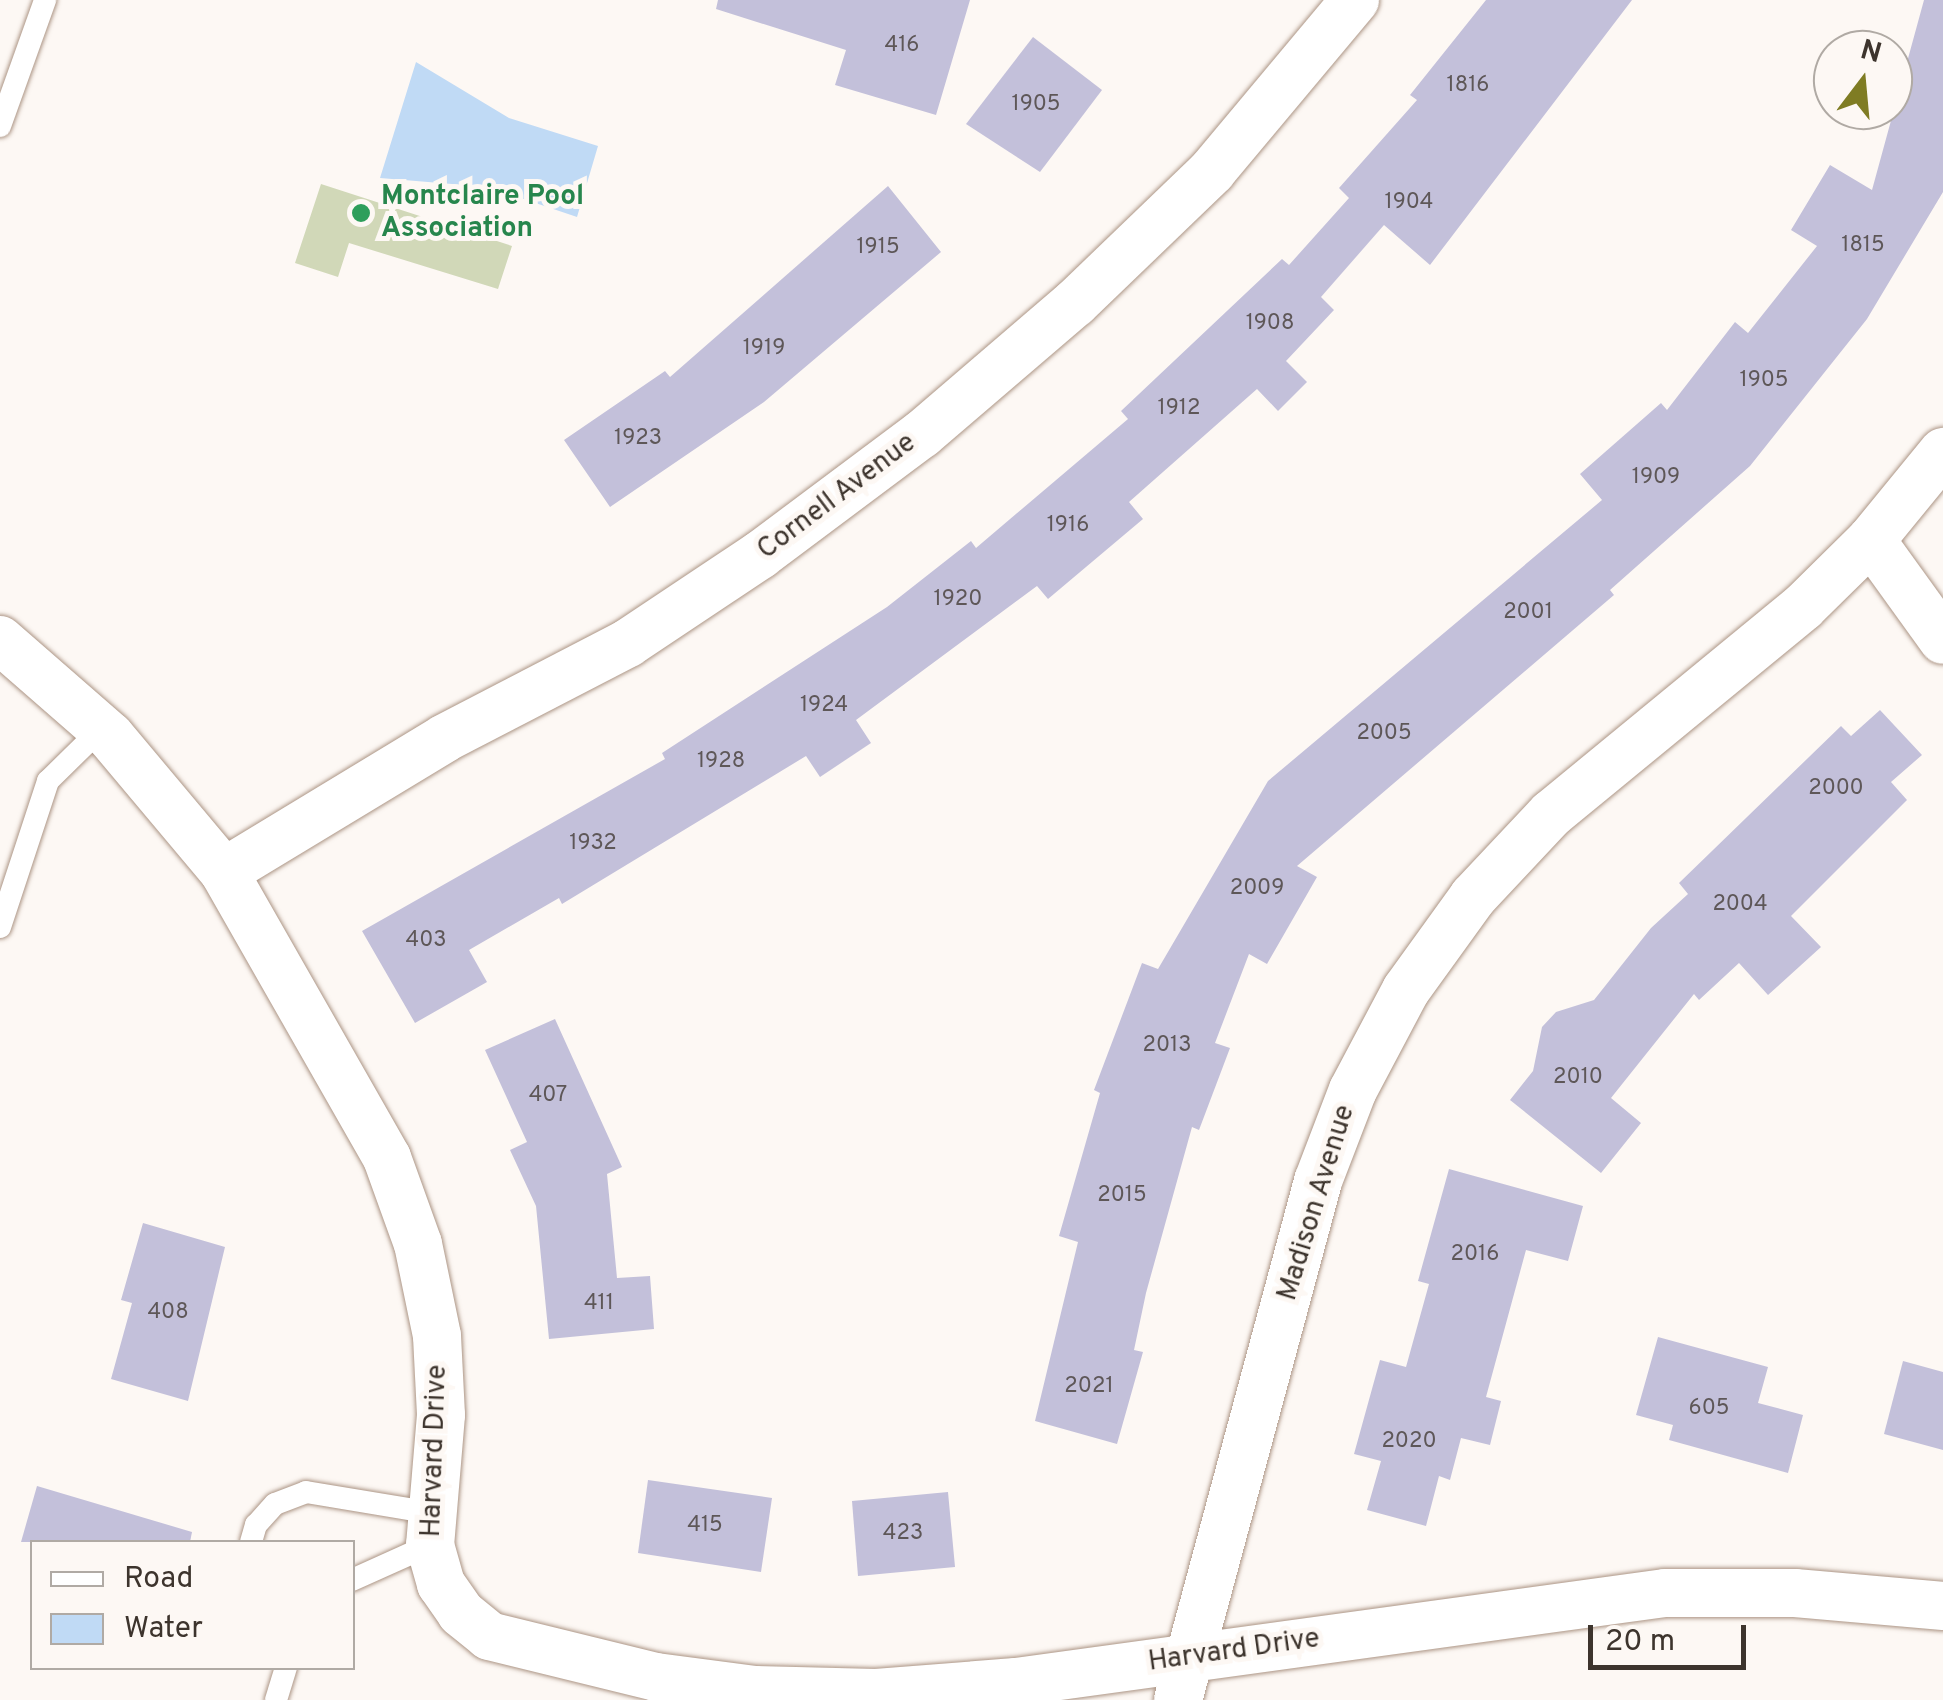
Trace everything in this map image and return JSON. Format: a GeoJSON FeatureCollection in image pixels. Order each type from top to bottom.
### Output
{"type":"FeatureCollection","features":[{"type":"Feature","properties":{"kind":"street","name":"Cornell Avenue"},"geometry":{"type":"LineString","coordinates":[[224,872],[445,738],[628,643],[922,434],[1075,303],[1212,171],[1355,0]]}},
{"type":"Feature","properties":{"kind":"street","name":"Madison Avenue"},"geometry":{"type":"LineString","coordinates":[[1184,1678],[1318,1181],[1353,1090],[1406,990],[1473,896],[1552,814],[1803,606],[1871,540],[1943,452]]}},
{"type":"Feature","properties":{"kind":"street"},"geometry":{"type":"LineString","coordinates":[[1871,540],[1943,640]]}},
{"type":"Feature","properties":{"kind":"street","name":"Harvard Drive"},"geometry":{"type":"LineString","coordinates":[[0,640],[102,728],[224,872],[387,1158],[418,1244],[438,1356],[441,1416],[432,1529],[441,1584],[461,1614],[489,1636],[656,1677],[756,1690],[876,1693],[1016,1682],[1184,1678],[1665,1593],[1794,1593],[1943,1606]]}},
{"type":"Feature","properties":{"kind":"lane"},"geometry":{"type":"LineString","coordinates":[[0,126],[45,0]]}},
{"type":"Feature","properties":{"kind":"lane"},"geometry":{"type":"LineString","coordinates":[[0,927],[48,782],[102,728]]}},
{"type":"Feature","properties":{"kind":"lane"},"geometry":{"type":"LineString","coordinates":[[251,1540],[256,1525],[275,1504],[306,1492],[432,1529]]}},
{"type":"Feature","properties":{"kind":"lane"},"geometry":{"type":"LineString","coordinates":[[355,1578],[432,1529]]}},
{"type":"Feature","properties":{"kind":"lane"},"geometry":{"type":"LineString","coordinates":[[276,1700],[285,1670]]}},
{"type":"Feature","properties":{"kind":"green space","name":"Montclaire Pool Association"},"geometry":{"type":"Polygon","coordinates":[[[321,184],[512,246],[498,289],[349,243],[338,277],[295,263],[321,184]]]}},
{"type":"Feature","properties":{"kind":"water"},"geometry":{"type":"Polygon","coordinates":[[[416,62],[509,118],[598,146],[577,217],[488,187],[380,178],[416,62]]]}},
{"type":"Feature","properties":{"kind":"building"},"geometry":{"type":"Polygon","coordinates":[[[718,0],[970,0],[936,115],[835,85],[846,50],[716,9],[718,0]]]}},
{"type":"Feature","properties":{"kind":"building"},"geometry":{"type":"Polygon","coordinates":[[[1486,0],[1632,0],[1430,265],[1384,225],[1321,297],[1334,310],[1286,361],[1307,382],[1278,411],[1257,389],[1129,502],[1143,519],[1048,599],[1037,586],[856,720],[871,743],[820,777],[806,756],[562,904],[559,898],[469,950],[487,982],[415,1023],[362,931],[665,759],[662,753],[887,607],[971,541],[976,548],[1128,419],[1121,411],[1282,259],[1289,265],[1349,198],[1339,188],[1417,100],[1410,95],[1486,0]]]}},
{"type":"Feature","properties":{"kind":"building"},"geometry":{"type":"Polygon","coordinates":[[[1924,0],[1943,0],[1943,192],[1867,319],[1750,466],[1610,590],[1614,595],[1297,866],[1317,877],[1267,964],[1249,954],[1215,1043],[1230,1048],[1199,1130],[1192,1127],[1146,1293],[1134,1350],[1143,1352],[1117,1444],[1035,1421],[1078,1242],[1059,1236],[1100,1093],[1094,1090],[1142,963],[1158,969],[1268,781],[1602,500],[1580,474],[1661,403],[1667,410],[1735,322],[1748,333],[1817,246],[1791,230],[1830,165],[1872,190],[1888,130],[1913,130],[1913,40],[1924,0]]]}},
{"type":"Feature","properties":{"kind":"building"},"geometry":{"type":"Polygon","coordinates":[[[1033,37],[1102,90],[1040,172],[966,124],[1033,37]]]}},
{"type":"Feature","properties":{"kind":"building"},"geometry":{"type":"Polygon","coordinates":[[[888,186],[941,252],[764,402],[610,507],[564,440],[665,371],[670,377],[888,186]]]}},
{"type":"Feature","properties":{"kind":"building"},"geometry":{"type":"Polygon","coordinates":[[[1880,710],[1922,755],[1891,782],[1907,800],[1791,916],[1821,947],[1768,995],[1739,963],[1699,1000],[1694,994],[1611,1098],[1641,1123],[1601,1173],[1510,1100],[1533,1071],[1542,1027],[1556,1012],[1594,1000],[1651,928],[1688,894],[1679,883],[1841,726],[1851,736],[1880,710]]]}},
{"type":"Feature","properties":{"kind":"building"},"geometry":{"type":"Polygon","coordinates":[[[555,1019],[622,1167],[607,1174],[617,1278],[650,1276],[654,1329],[549,1339],[536,1206],[510,1150],[527,1142],[485,1050],[555,1019]]]}},
{"type":"Feature","properties":{"kind":"building"},"geometry":{"type":"Polygon","coordinates":[[[1449,1169],[1583,1206],[1568,1261],[1526,1250],[1486,1397],[1501,1401],[1490,1445],[1461,1438],[1450,1480],[1439,1476],[1426,1526],[1367,1510],[1381,1461],[1354,1454],[1380,1360],[1406,1367],[1429,1284],[1418,1281],[1449,1169]]]}},
{"type":"Feature","properties":{"kind":"building"},"geometry":{"type":"Polygon","coordinates":[[[143,1223],[225,1247],[188,1401],[111,1379],[132,1303],[121,1300],[143,1223]]]}},
{"type":"Feature","properties":{"kind":"building"},"geometry":{"type":"Polygon","coordinates":[[[1658,1337],[1768,1367],[1758,1403],[1803,1415],[1788,1473],[1669,1440],[1673,1425],[1636,1415],[1658,1337]]]}},
{"type":"Feature","properties":{"kind":"building"},"geometry":{"type":"Polygon","coordinates":[[[1903,1361],[1943,1372],[1943,1450],[1884,1434],[1903,1361]]]}},
{"type":"Feature","properties":{"kind":"building"},"geometry":{"type":"Polygon","coordinates":[[[648,1480],[772,1498],[761,1572],[638,1553],[648,1480]]]}},
{"type":"Feature","properties":{"kind":"building"},"geometry":{"type":"Polygon","coordinates":[[[37,1486],[192,1532],[190,1540],[21,1542],[37,1486]]]}},
{"type":"Feature","properties":{"kind":"building"},"geometry":{"type":"Polygon","coordinates":[[[948,1492],[955,1567],[858,1576],[852,1501],[948,1492]]]}},
{"type":"Feature","properties":{"kind":"place","name":"Montclaire Pool Association"},"geometry":{"type":"Point","coordinates":[361,213]}}]}
